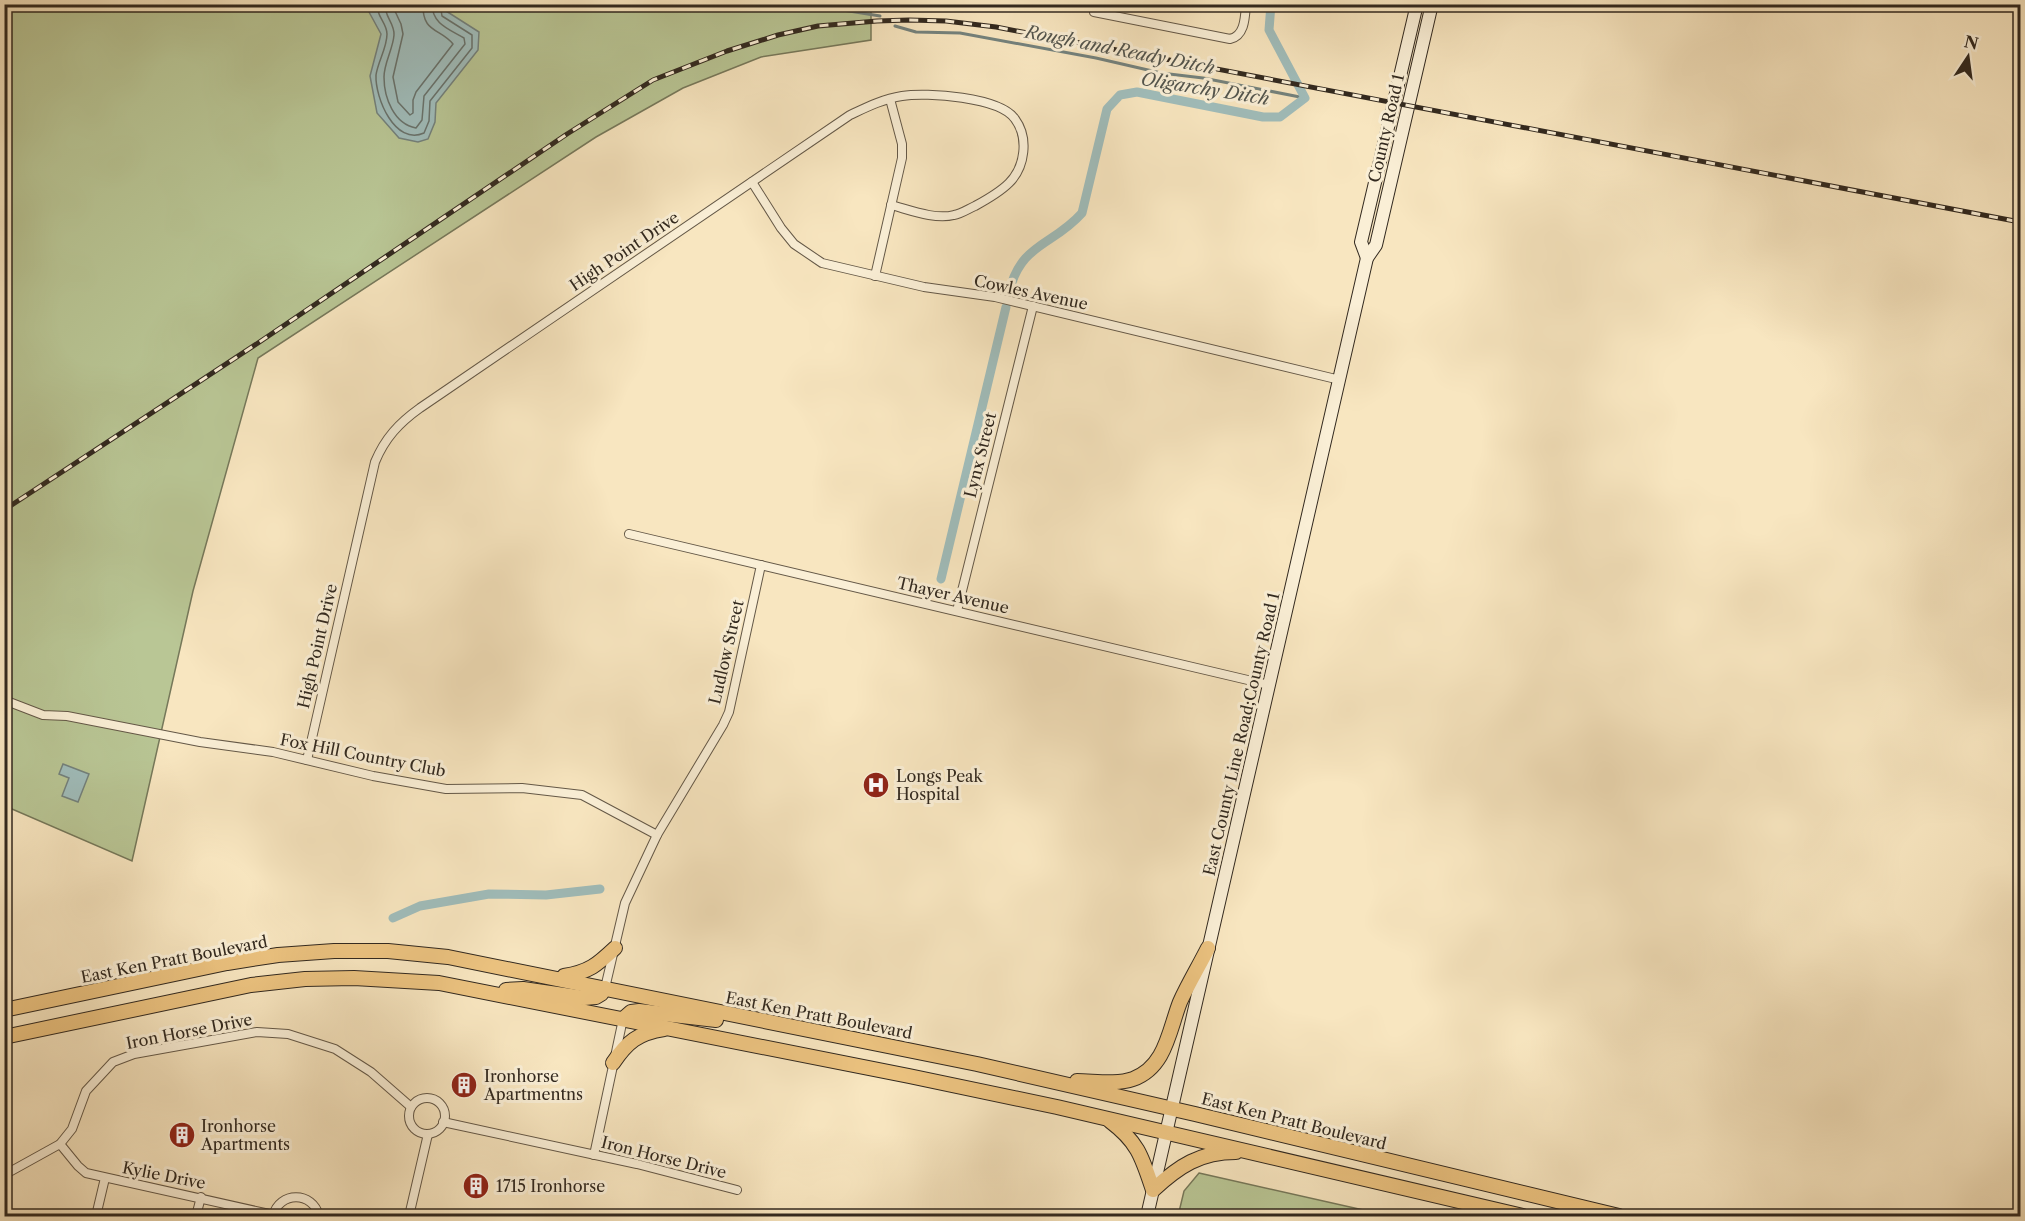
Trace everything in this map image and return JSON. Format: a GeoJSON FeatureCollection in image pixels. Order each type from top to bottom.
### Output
{"type":"FeatureCollection","features":[{"type":"Feature","properties":{"kind":"highway"},"geometry":{"type":"LineString","coordinates":[[555,978],[579,974],[591,969],[615,948]]}},
{"type":"Feature","properties":{"kind":"highway"},"geometry":{"type":"LineString","coordinates":[[1044,1080],[1110,1082],[1132,1079],[1146,1071],[1160,1058],[1180,1002],[1208,948]]}},
{"type":"Feature","properties":{"kind":"highway","name":"East Ken Pratt Boulevard"},"geometry":{"type":"LineString","coordinates":[[4,1010],[227,963],[278,955],[334,951],[388,951],[448,957],[977,1064],[1172,1108],[1619,1216]]}},
{"type":"Feature","properties":{"kind":"highway"},"geometry":{"type":"LineString","coordinates":[[4,1037],[250,985],[305,979],[398,979],[439,983],[918,1078],[1106,1118],[1523,1216]]}},
{"type":"Feature","properties":{"kind":"highway"},"geometry":{"type":"LineString","coordinates":[[489,992],[523,989],[584,998],[596,997],[605,988]]}},
{"type":"Feature","properties":{"kind":"highway"},"geometry":{"type":"LineString","coordinates":[[623,1019],[631,1012],[639,1011],[721,1020],[727,1014]]}},
{"type":"Feature","properties":{"kind":"highway"},"geometry":{"type":"LineString","coordinates":[[613,1063],[624,1048],[638,1036],[670,1028]]}},
{"type":"Feature","properties":{"kind":"highway"},"geometry":{"type":"LineString","coordinates":[[1106,1118],[1125,1132],[1136,1145],[1153,1190],[1172,1173],[1191,1161],[1207,1155],[1254,1152]]}},
{"type":"Feature","properties":{"kind":"main road"},"geometry":{"type":"LineString","coordinates":[[1367,258],[1361,243],[1417,4]]}},
{"type":"Feature","properties":{"kind":"main road","name":"County Road 1"},"geometry":{"type":"LineString","coordinates":[[1367,258],[1376,245],[1432,4]]}},
{"type":"Feature","properties":{"kind":"main road","name":"East County Line Road;County Road 1"},"geometry":{"type":"LineString","coordinates":[[1147,1216],[1367,258]]}},
{"type":"Feature","properties":{"kind":"street"},"geometry":{"type":"LineString","coordinates":[[1095,4],[1094,12],[1230,39],[1240,33],[1246,4]]}},
{"type":"Feature","properties":{"kind":"street","name":"High Point Drive"},"geometry":{"type":"LineString","coordinates":[[307,760],[375,462],[381,446],[393,430],[427,403],[850,115],[870,105],[890,99],[922,95],[985,103],[1000,107],[1015,118],[1022,132],[1024,148],[1016,176],[1008,185],[984,201],[955,215],[941,216],[891,205]]}},
{"type":"Feature","properties":{"kind":"street"},"geometry":{"type":"LineString","coordinates":[[874,276],[902,158],[902,144],[890,99]]}},
{"type":"Feature","properties":{"kind":"street","name":"Cowles Avenue"},"geometry":{"type":"LineString","coordinates":[[752,182],[794,244],[807,255],[822,263],[924,287],[995,297],[1340,380]]}},
{"type":"Feature","properties":{"kind":"street","name":"Lynx Street"},"geometry":{"type":"LineString","coordinates":[[957,611],[1032,306]]}},
{"type":"Feature","properties":{"kind":"street","name":"Thayer Avenue"},"geometry":{"type":"LineString","coordinates":[[629,534],[1269,685]]}},
{"type":"Feature","properties":{"kind":"street","name":"Ludlow Street"},"geometry":{"type":"LineString","coordinates":[[657,835],[729,712],[761,565]]}},
{"type":"Feature","properties":{"kind":"street","name":"Fox Hill Country Club"},"geometry":{"type":"LineString","coordinates":[[4,699],[43,715],[67,716],[200,742],[273,752],[373,776],[446,789],[522,788],[582,795],[657,835]]}},
{"type":"Feature","properties":{"kind":"street"},"geometry":{"type":"LineString","coordinates":[[605,988],[625,903],[657,835]]}},
{"type":"Feature","properties":{"kind":"street"},"geometry":{"type":"LineString","coordinates":[[594,1155],[623,1019]]}},
{"type":"Feature","properties":{"kind":"street","name":"Iron Horse Drive"},"geometry":{"type":"LineString","coordinates":[[4,1175],[60,1144],[72,1129],[86,1091],[114,1062],[134,1054],[257,1032],[288,1034],[335,1049],[371,1072],[411,1107]]}},
{"type":"Feature","properties":{"kind":"street"},"geometry":{"type":"LineString","coordinates":[[432,1100],[443,1109],[443,1122],[435,1132],[428,1134],[419,1132],[411,1124],[409,1115],[411,1107],[418,1101],[432,1100]]}},
{"type":"Feature","properties":{"kind":"street","name":"Iron Horse Drive"},"geometry":{"type":"LineString","coordinates":[[443,1122],[594,1155],[737,1190]]}},
{"type":"Feature","properties":{"kind":"street"},"geometry":{"type":"LineString","coordinates":[[409,1216],[428,1134]]}},
{"type":"Feature","properties":{"kind":"street","name":"Kylie Drive"},"geometry":{"type":"LineString","coordinates":[[60,1144],[86,1173],[201,1197],[274,1216]]}},
{"type":"Feature","properties":{"kind":"street"},"geometry":{"type":"LineString","coordinates":[[96,1216],[105,1178]]}},
{"type":"Feature","properties":{"kind":"street"},"geometry":{"type":"LineString","coordinates":[[196,1216],[201,1197]]}},
{"type":"Feature","properties":{"kind":"street"},"geometry":{"type":"LineString","coordinates":[[274,1216],[279,1204],[294,1197],[309,1200],[315,1206],[319,1216]]}},
{"type":"Feature","properties":{"kind":"green space"},"geometry":{"type":"Polygon","coordinates":[[[5,5],[871,5],[871,40],[761,57],[683,88],[596,137],[258,358],[193,591],[132,861],[5,806],[5,5]]]}},
{"type":"Feature","properties":{"kind":"green space"},"geometry":{"type":"Polygon","coordinates":[[[1199,1173],[1390,1216],[1178,1216],[1184,1191],[1199,1173]]]}},
{"type":"Feature","properties":{"kind":"water"},"geometry":{"type":"Polygon","coordinates":[[[372,5],[446,5],[446,11],[479,32],[478,50],[436,103],[435,122],[428,139],[418,142],[399,138],[377,113],[370,76],[381,34],[369,12],[372,5]]]}},
{"type":"Feature","properties":{"kind":"water"},"geometry":{"type":"Polygon","coordinates":[[[63,764],[89,774],[78,802],[62,796],[69,778],[59,774],[63,764]]]}},
{"type":"Feature","properties":{"kind":"waterway","name":"Rough and Ready Ditch"},"geometry":{"type":"LineString","coordinates":[[827,4],[843,10],[880,16]]}},
{"type":"Feature","properties":{"kind":"waterway","name":"Oligarchy Ditch"},"geometry":{"type":"LineString","coordinates":[[1009,293],[1014,277],[1029,254],[1071,224],[1082,213],[1107,109],[1120,95],[1137,92],[1263,117],[1280,117],[1305,98],[1269,30],[1271,4]]}},
{"type":"Feature","properties":{"kind":"waterway","name":"Rough and Ready Ditch"},"geometry":{"type":"LineString","coordinates":[[895,26],[916,32],[960,33],[1096,58],[1161,73],[1203,78],[1305,98]]}},
{"type":"Feature","properties":{"kind":"waterway","name":"Oligarchy Ditch"},"geometry":{"type":"LineString","coordinates":[[941,579],[1006,307]]}},
{"type":"Feature","properties":{"kind":"waterway","name":"Oligarchy Ditch"},"geometry":{"type":"LineString","coordinates":[[393,918],[420,906],[489,894],[546,895],[600,889]]}},
{"type":"Feature","properties":{"kind":"railway"},"geometry":{"type":"LineString","coordinates":[[4,510],[258,343],[567,134],[653,80],[727,51],[778,35],[818,26],[909,20],[946,21],[996,27],[2020,222]]}},
{"type":"Feature","properties":{"kind":"place","name":"Longs Peak Hospital"},"geometry":{"type":"Point","coordinates":[876,785]}},
{"type":"Feature","properties":{"kind":"place","name":"Ironhorse Apartmentns"},"geometry":{"type":"Point","coordinates":[464,1085]}},
{"type":"Feature","properties":{"kind":"place","name":"Ironhorse Apartments"},"geometry":{"type":"Point","coordinates":[182,1135]}},
{"type":"Feature","properties":{"kind":"place","name":"1715 Ironhorse"},"geometry":{"type":"Point","coordinates":[476,1186]}}]}
